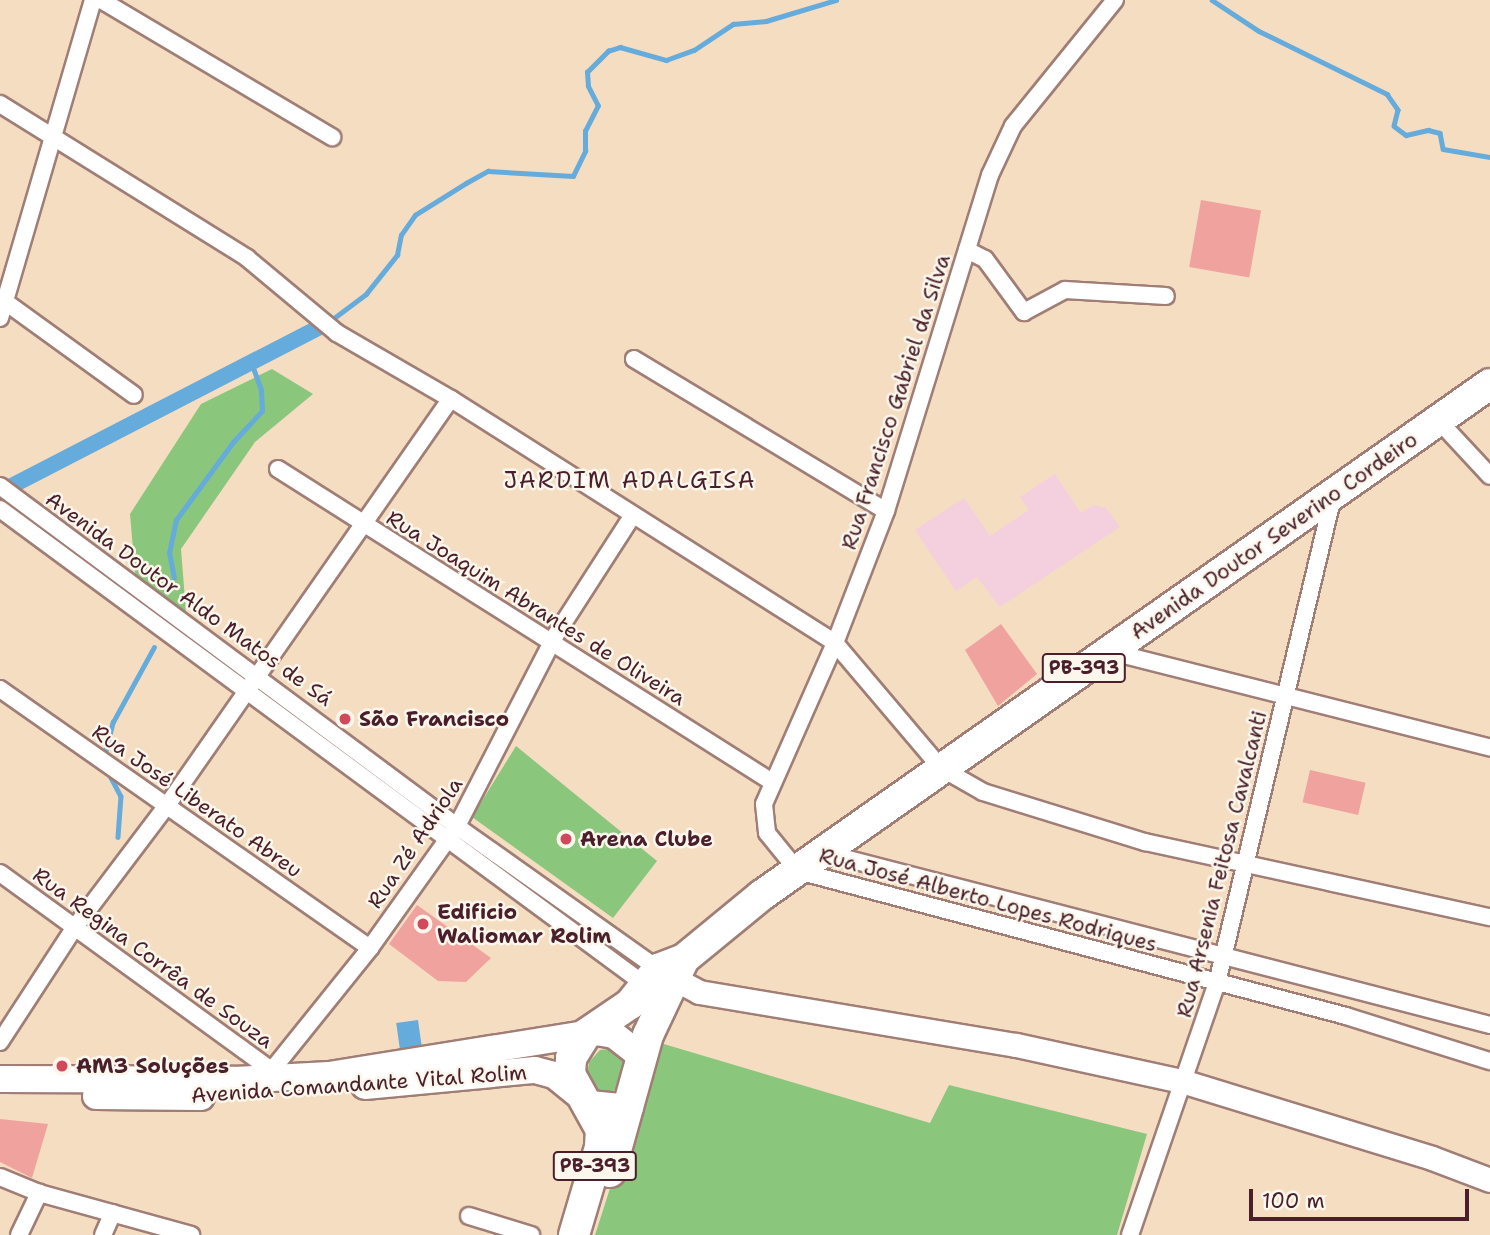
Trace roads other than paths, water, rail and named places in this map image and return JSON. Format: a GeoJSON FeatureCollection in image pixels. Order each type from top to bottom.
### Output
{"type":"FeatureCollection","features":[{"type":"Feature","properties":{"kind":"highway","name":"Avenida Doutor Severino Cordeiro"},"geometry":{"type":"LineString","coordinates":[[586,1034],[615,1018],[762,895],[1108,651],[1333,497],[1490,384]]}},
{"type":"Feature","properties":{"kind":"highway","name":"Avenida Doutor Severino Cordeiro"},"geometry":{"type":"LineString","coordinates":[[642,1057],[662,1001],[666,974]]}},
{"type":"Feature","properties":{"kind":"highway"},"geometry":{"type":"LineString","coordinates":[[583,1099],[571,1081],[570,1066],[586,1034]]}},
{"type":"Feature","properties":{"kind":"highway"},"geometry":{"type":"LineString","coordinates":[[630,1108],[642,1057]]}},
{"type":"Feature","properties":{"kind":"highway","name":"PB-393"},"geometry":{"type":"LineString","coordinates":[[574,1235],[600,1147],[601,1130],[583,1099]]}},
{"type":"Feature","properties":{"kind":"highway","name":"PB-393"},"geometry":{"type":"LineString","coordinates":[[592,1235],[630,1108]]}},
{"type":"Feature","properties":{"kind":"main road"},"geometry":{"type":"LineString","coordinates":[[586,1034],[607,1032],[642,1057]]}},
{"type":"Feature","properties":{"kind":"main road","name":"Avenida Comandante Vital Rolim"},"geometry":{"type":"LineString","coordinates":[[0,1079],[330,1074],[586,1034]]}},
{"type":"Feature","properties":{"kind":"main road","name":"Avenida Comandante Vital Rolim"},"geometry":{"type":"LineString","coordinates":[[0,1093],[155,1098],[282,1094],[535,1070],[554,1075],[583,1099]]}},
{"type":"Feature","properties":{"kind":"main road"},"geometry":{"type":"LineString","coordinates":[[583,1099],[599,1108],[630,1108]]}},
{"type":"Feature","properties":{"kind":"street"},"geometry":{"type":"LineString","coordinates":[[93,0],[54,139],[2,306],[134,395]]}},
{"type":"Feature","properties":{"kind":"street"},"geometry":{"type":"LineString","coordinates":[[101,0],[332,137]]}},
{"type":"Feature","properties":{"kind":"street","name":"Rua Francisco Gabriel da Silva"},"geometry":{"type":"LineString","coordinates":[[798,871],[776,846],[763,820],[772,782],[835,643],[886,511],[990,175],[1013,126],[1115,0]]}},
{"type":"Feature","properties":{"kind":"street"},"geometry":{"type":"LineString","coordinates":[[0,104],[247,258],[337,333],[451,399],[835,643],[942,768],[983,792],[1145,842],[1245,861],[1490,917]]}},
{"type":"Feature","properties":{"kind":"street"},"geometry":{"type":"LineString","coordinates":[[967,250],[985,259],[1024,312],[1065,290],[1166,296]]}},
{"type":"Feature","properties":{"kind":"street"},"geometry":{"type":"LineString","coordinates":[[634,359],[886,511]]}},
{"type":"Feature","properties":{"kind":"street"},"geometry":{"type":"LineString","coordinates":[[0,1042],[75,927],[168,804],[451,399]]}},
{"type":"Feature","properties":{"kind":"street"},"geometry":{"type":"LineString","coordinates":[[1438,420],[1487,468]]}},
{"type":"Feature","properties":{"kind":"street","name":"Rua Joaquim Abrantes de Oliveira"},"geometry":{"type":"LineString","coordinates":[[278,468],[772,782]]}},
{"type":"Feature","properties":{"kind":"street","name":"Avenida Doutor Aldo Matos de Sá"},"geometry":{"type":"LineString","coordinates":[[5,490],[258,675],[457,826],[666,974]]}},
{"type":"Feature","properties":{"kind":"street","name":"Rua Arsenia Feitosa Cavalcanti"},"geometry":{"type":"LineString","coordinates":[[1130,1235],[1217,984],[1333,497]]}},
{"type":"Feature","properties":{"kind":"street","name":"Avenida Doutor Aldo Matos de Sá"},"geometry":{"type":"LineString","coordinates":[[0,509],[447,841],[666,974]]}},
{"type":"Feature","properties":{"kind":"street","name":"Rua Zé Adriola"},"geometry":{"type":"LineString","coordinates":[[277,1074],[457,826],[551,643],[633,515]]}},
{"type":"Feature","properties":{"kind":"street"},"geometry":{"type":"LineString","coordinates":[[1108,651],[1490,748]]}},
{"type":"Feature","properties":{"kind":"street","name":"Rua José Liberato Abreu"},"geometry":{"type":"LineString","coordinates":[[0,689],[168,804],[369,948]]}},
{"type":"Feature","properties":{"kind":"street","name":"Rua José Alberto Lopes Rodriques"},"geometry":{"type":"LineString","coordinates":[[825,853],[1224,953],[1490,1025]]}},
{"type":"Feature","properties":{"kind":"street","name":"Rua José Alberto Lopes Rodriques"},"geometry":{"type":"LineString","coordinates":[[798,871],[1346,1016],[1490,1061]]}},
{"type":"Feature","properties":{"kind":"street","name":"Rua Regina Corrêa de Souza"},"geometry":{"type":"LineString","coordinates":[[0,873],[277,1074]]}},
{"type":"Feature","properties":{"kind":"street"},"geometry":{"type":"LineString","coordinates":[[666,974],[699,992],[1016,1045],[1185,1082],[1432,1158],[1490,1180]]}},
{"type":"Feature","properties":{"kind":"street"},"geometry":{"type":"LineString","coordinates":[[0,1177],[38,1193],[191,1235]]}},
{"type":"Feature","properties":{"kind":"street"},"geometry":{"type":"LineString","coordinates":[[19,1235],[38,1193]]}},
{"type":"Feature","properties":{"kind":"street"},"geometry":{"type":"LineString","coordinates":[[103,1235],[113,1213]]}},
{"type":"Feature","properties":{"kind":"street"},"geometry":{"type":"LineString","coordinates":[[470,1216],[531,1235]]}},
{"type":"Feature","properties":{"kind":"water"},"geometry":{"type":"Polygon","coordinates":[[[418,1020],[422,1048],[400,1051],[396,1023],[418,1020]]]}},
{"type":"Feature","properties":{"kind":"waterway"},"geometry":{"type":"LineString","coordinates":[[330,321],[366,294],[397,255],[401,235],[415,215],[466,183],[488,171],[573,176],[585,151],[585,131],[598,106],[588,86],[587,72],[608,51],[620,47],[666,60],[694,50],[733,24],[766,21],[836,0]]}},
{"type":"Feature","properties":{"kind":"waterway"},"geometry":{"type":"LineString","coordinates":[[1212,0],[1259,31],[1387,94],[1398,110],[1394,126],[1406,135],[1428,130],[1440,133],[1443,149],[1490,157]]}},
{"type":"Feature","properties":{"kind":"waterway"},"geometry":{"type":"LineString","coordinates":[[0,492],[318,328]]}},
{"type":"Feature","properties":{"kind":"waterway"},"geometry":{"type":"LineString","coordinates":[[174,578],[169,553],[176,520],[233,442],[262,411],[261,390],[250,360]]}},
{"type":"Feature","properties":{"kind":"waterway"},"geometry":{"type":"LineString","coordinates":[[104,757],[113,722],[154,647]]}},
{"type":"Feature","properties":{"kind":"waterway"},"geometry":{"type":"LineString","coordinates":[[108,772],[121,796],[118,837]]}},
{"type":"Feature","properties":{"kind":"place","name":"São Francisco"},"geometry":{"type":"Point","coordinates":[345,719]}},
{"type":"Feature","properties":{"kind":"place","name":"Arena Clube"},"geometry":{"type":"Point","coordinates":[566,839]}},
{"type":"Feature","properties":{"kind":"place","name":"Edificio Waliomar Rolim"},"geometry":{"type":"Point","coordinates":[423,924]}},
{"type":"Feature","properties":{"kind":"place","name":"AM3 Soluções"},"geometry":{"type":"Point","coordinates":[62,1066]}},
{"type":"Feature","properties":{"kind":"district","name":"JARDIM ADALGISA"},"geometry":{"type":"Point","coordinates":[630,480]}}]}
